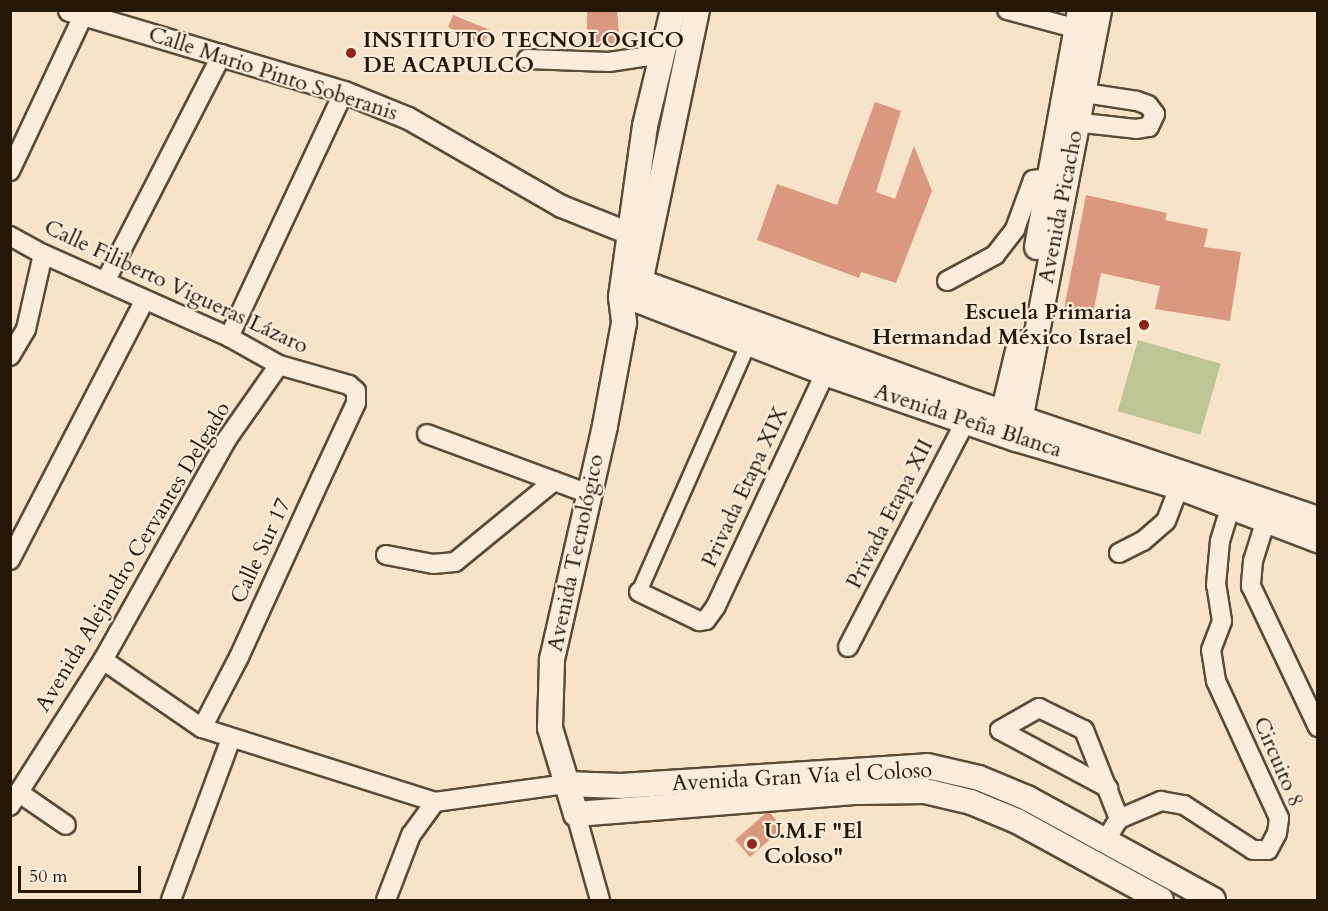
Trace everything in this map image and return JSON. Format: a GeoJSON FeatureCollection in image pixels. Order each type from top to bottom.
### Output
{"type":"FeatureCollection","features":[{"type":"Feature","properties":{"kind":"main road","name":"Avenida Tecnológico"},"geometry":{"type":"LineString","coordinates":[[631,289],[629,233],[645,126],[673,10]]}},
{"type":"Feature","properties":{"kind":"main road","name":"Avenida Tecnológico"},"geometry":{"type":"LineString","coordinates":[[576,814],[550,728],[552,660],[631,289],[697,10]]}},
{"type":"Feature","properties":{"kind":"main road","name":"Avenida Picacho"},"geometry":{"type":"LineString","coordinates":[[1010,425],[1087,21]]}},
{"type":"Feature","properties":{"kind":"main road","name":"Avenida Picacho"},"geometry":{"type":"LineString","coordinates":[[1010,425],[1049,178],[1068,122]]}},
{"type":"Feature","properties":{"kind":"main road","name":"Avenida Peña Blanca"},"geometry":{"type":"LineString","coordinates":[[631,289],[748,345],[825,373],[970,412]]}},
{"type":"Feature","properties":{"kind":"main road","name":"Avenida Peña Blanca"},"geometry":{"type":"LineString","coordinates":[[631,289],[970,412],[1269,509],[1317,519]]}},
{"type":"Feature","properties":{"kind":"main road","name":"Avenida Peña Blanca"},"geometry":{"type":"LineString","coordinates":[[1010,425],[1232,506],[1269,509],[1317,540]]}},
{"type":"Feature","properties":{"kind":"main road","name":"Avenida Gran Vía el Coloso"},"geometry":{"type":"LineString","coordinates":[[566,784],[621,786],[927,766],[979,778],[1027,798],[1213,900]]}},
{"type":"Feature","properties":{"kind":"main road","name":"Avenida Gran Vía el Coloso"},"geometry":{"type":"LineString","coordinates":[[576,814],[856,792],[925,791],[971,802],[1017,821],[1161,900]]}},
{"type":"Feature","properties":{"kind":"street"},"geometry":{"type":"LineString","coordinates":[[1006,10],[1087,21]]}},
{"type":"Feature","properties":{"kind":"street"},"geometry":{"type":"LineString","coordinates":[[10,171],[76,12]]}},
{"type":"Feature","properties":{"kind":"street","name":"Calle Mario Pinto Soberanis"},"geometry":{"type":"LineString","coordinates":[[76,12],[344,92],[408,118],[561,206],[629,233]]}},
{"type":"Feature","properties":{"kind":"street"},"geometry":{"type":"LineString","coordinates":[[106,280],[222,54]]}},
{"type":"Feature","properties":{"kind":"street"},"geometry":{"type":"LineString","coordinates":[[527,59],[609,62],[663,54]]}},
{"type":"Feature","properties":{"kind":"street"},"geometry":{"type":"LineString","coordinates":[[1068,122],[1149,127],[1155,114],[1148,105],[1137,101],[1074,91]]}},
{"type":"Feature","properties":{"kind":"street"},"geometry":{"type":"LineString","coordinates":[[230,337],[344,92]]}},
{"type":"Feature","properties":{"kind":"street"},"geometry":{"type":"LineString","coordinates":[[947,281],[995,255],[1015,229],[1033,180],[1049,178]]}},
{"type":"Feature","properties":{"kind":"street","name":"Calle Filiberto Vigueras Lázaro"},"geometry":{"type":"LineString","coordinates":[[10,236],[43,254],[230,337],[279,365],[350,385],[356,391]]}},
{"type":"Feature","properties":{"kind":"street"},"geometry":{"type":"LineString","coordinates":[[10,356],[26,329],[43,254]]}},
{"type":"Feature","properties":{"kind":"street"},"geometry":{"type":"LineString","coordinates":[[10,560],[145,300]]}},
{"type":"Feature","properties":{"kind":"street"},"geometry":{"type":"LineString","coordinates":[[639,592],[748,345]]}},
{"type":"Feature","properties":{"kind":"street","name":"Avenida Alejandro Cervantes Delgado"},"geometry":{"type":"LineString","coordinates":[[14,799],[104,660],[227,439],[279,365]]}},
{"type":"Feature","properties":{"kind":"street","name":"Privada Etapa XIX"},"geometry":{"type":"LineString","coordinates":[[639,592],[699,621],[706,620],[716,606],[825,373]]}},
{"type":"Feature","properties":{"kind":"street","name":"Calle Sur 17"},"geometry":{"type":"LineString","coordinates":[[202,728],[239,657],[356,403],[356,391]]}},
{"type":"Feature","properties":{"kind":"street","name":"Privada Etapa XII"},"geometry":{"type":"LineString","coordinates":[[848,647],[970,412]]}},
{"type":"Feature","properties":{"kind":"street"},"geometry":{"type":"LineString","coordinates":[[427,435],[589,494]]}},
{"type":"Feature","properties":{"kind":"street"},"geometry":{"type":"LineString","coordinates":[[386,555],[433,564],[455,562],[554,481]]}},
{"type":"Feature","properties":{"kind":"street"},"geometry":{"type":"LineString","coordinates":[[1119,553],[1143,541],[1166,521],[1179,487]]}},
{"type":"Feature","properties":{"kind":"street","name":"Circuito 8"},"geometry":{"type":"LineString","coordinates":[[1119,819],[1161,801],[1172,801],[1253,850],[1268,850],[1277,833],[1279,818],[1216,681],[1211,650],[1222,621],[1216,585],[1220,541],[1232,506]]}},
{"type":"Feature","properties":{"kind":"street"},"geometry":{"type":"LineString","coordinates":[[1269,509],[1251,585],[1317,727]]}},
{"type":"Feature","properties":{"kind":"street","name":"Avenida Gran Vía el Coloso"},"geometry":{"type":"LineString","coordinates":[[104,660],[202,728],[435,802],[566,784]]}},
{"type":"Feature","properties":{"kind":"street"},"geometry":{"type":"LineString","coordinates":[[1105,841],[1119,819],[1108,788],[1084,730],[1039,708],[1000,730],[1108,788]]}},
{"type":"Feature","properties":{"kind":"street"},"geometry":{"type":"LineString","coordinates":[[171,900],[231,739]]}},
{"type":"Feature","properties":{"kind":"street"},"geometry":{"type":"LineString","coordinates":[[14,799],[66,825]]}},
{"type":"Feature","properties":{"kind":"street"},"geometry":{"type":"LineString","coordinates":[[386,900],[411,835],[435,802]]}},
{"type":"Feature","properties":{"kind":"street"},"geometry":{"type":"LineString","coordinates":[[576,814],[600,900]]}},
{"type":"Feature","properties":{"kind":"green space"},"geometry":{"type":"Polygon","coordinates":[[[1138,340],[1221,364],[1200,435],[1118,411],[1138,340]]]}},
{"type":"Feature","properties":{"kind":"building"},"geometry":{"type":"Polygon","coordinates":[[[587,10],[617,10],[620,45],[587,42],[587,10]]]}},
{"type":"Feature","properties":{"kind":"building"},"geometry":{"type":"Polygon","coordinates":[[[453,15],[490,30],[482,46],[448,27],[453,15]]]}},
{"type":"Feature","properties":{"kind":"building"},"geometry":{"type":"Polygon","coordinates":[[[875,102],[901,111],[876,192],[895,199],[914,146],[932,191],[896,283],[861,272],[859,278],[757,240],[777,184],[837,205],[875,102]]]}},
{"type":"Feature","properties":{"kind":"building"},"geometry":{"type":"Polygon","coordinates":[[[1086,195],[1167,213],[1165,220],[1208,229],[1204,247],[1241,252],[1230,321],[1155,309],[1160,286],[1101,273],[1093,314],[1064,309],[1086,195]]]}},
{"type":"Feature","properties":{"kind":"building"},"geometry":{"type":"Polygon","coordinates":[[[766,813],[770,813],[783,828],[750,857],[735,840],[766,813]]]}},
{"type":"Feature","properties":{"kind":"place","name":"INSTITUTO TECNOLOGICO DE ACAPULCO"},"geometry":{"type":"Point","coordinates":[351,53]}},
{"type":"Feature","properties":{"kind":"place","name":"Escuela Primaria Hermandad México Israel"},"geometry":{"type":"Point","coordinates":[1144,325]}},
{"type":"Feature","properties":{"kind":"place","name":"U.M.F \"El Coloso\""},"geometry":{"type":"Point","coordinates":[752,844]}}]}
